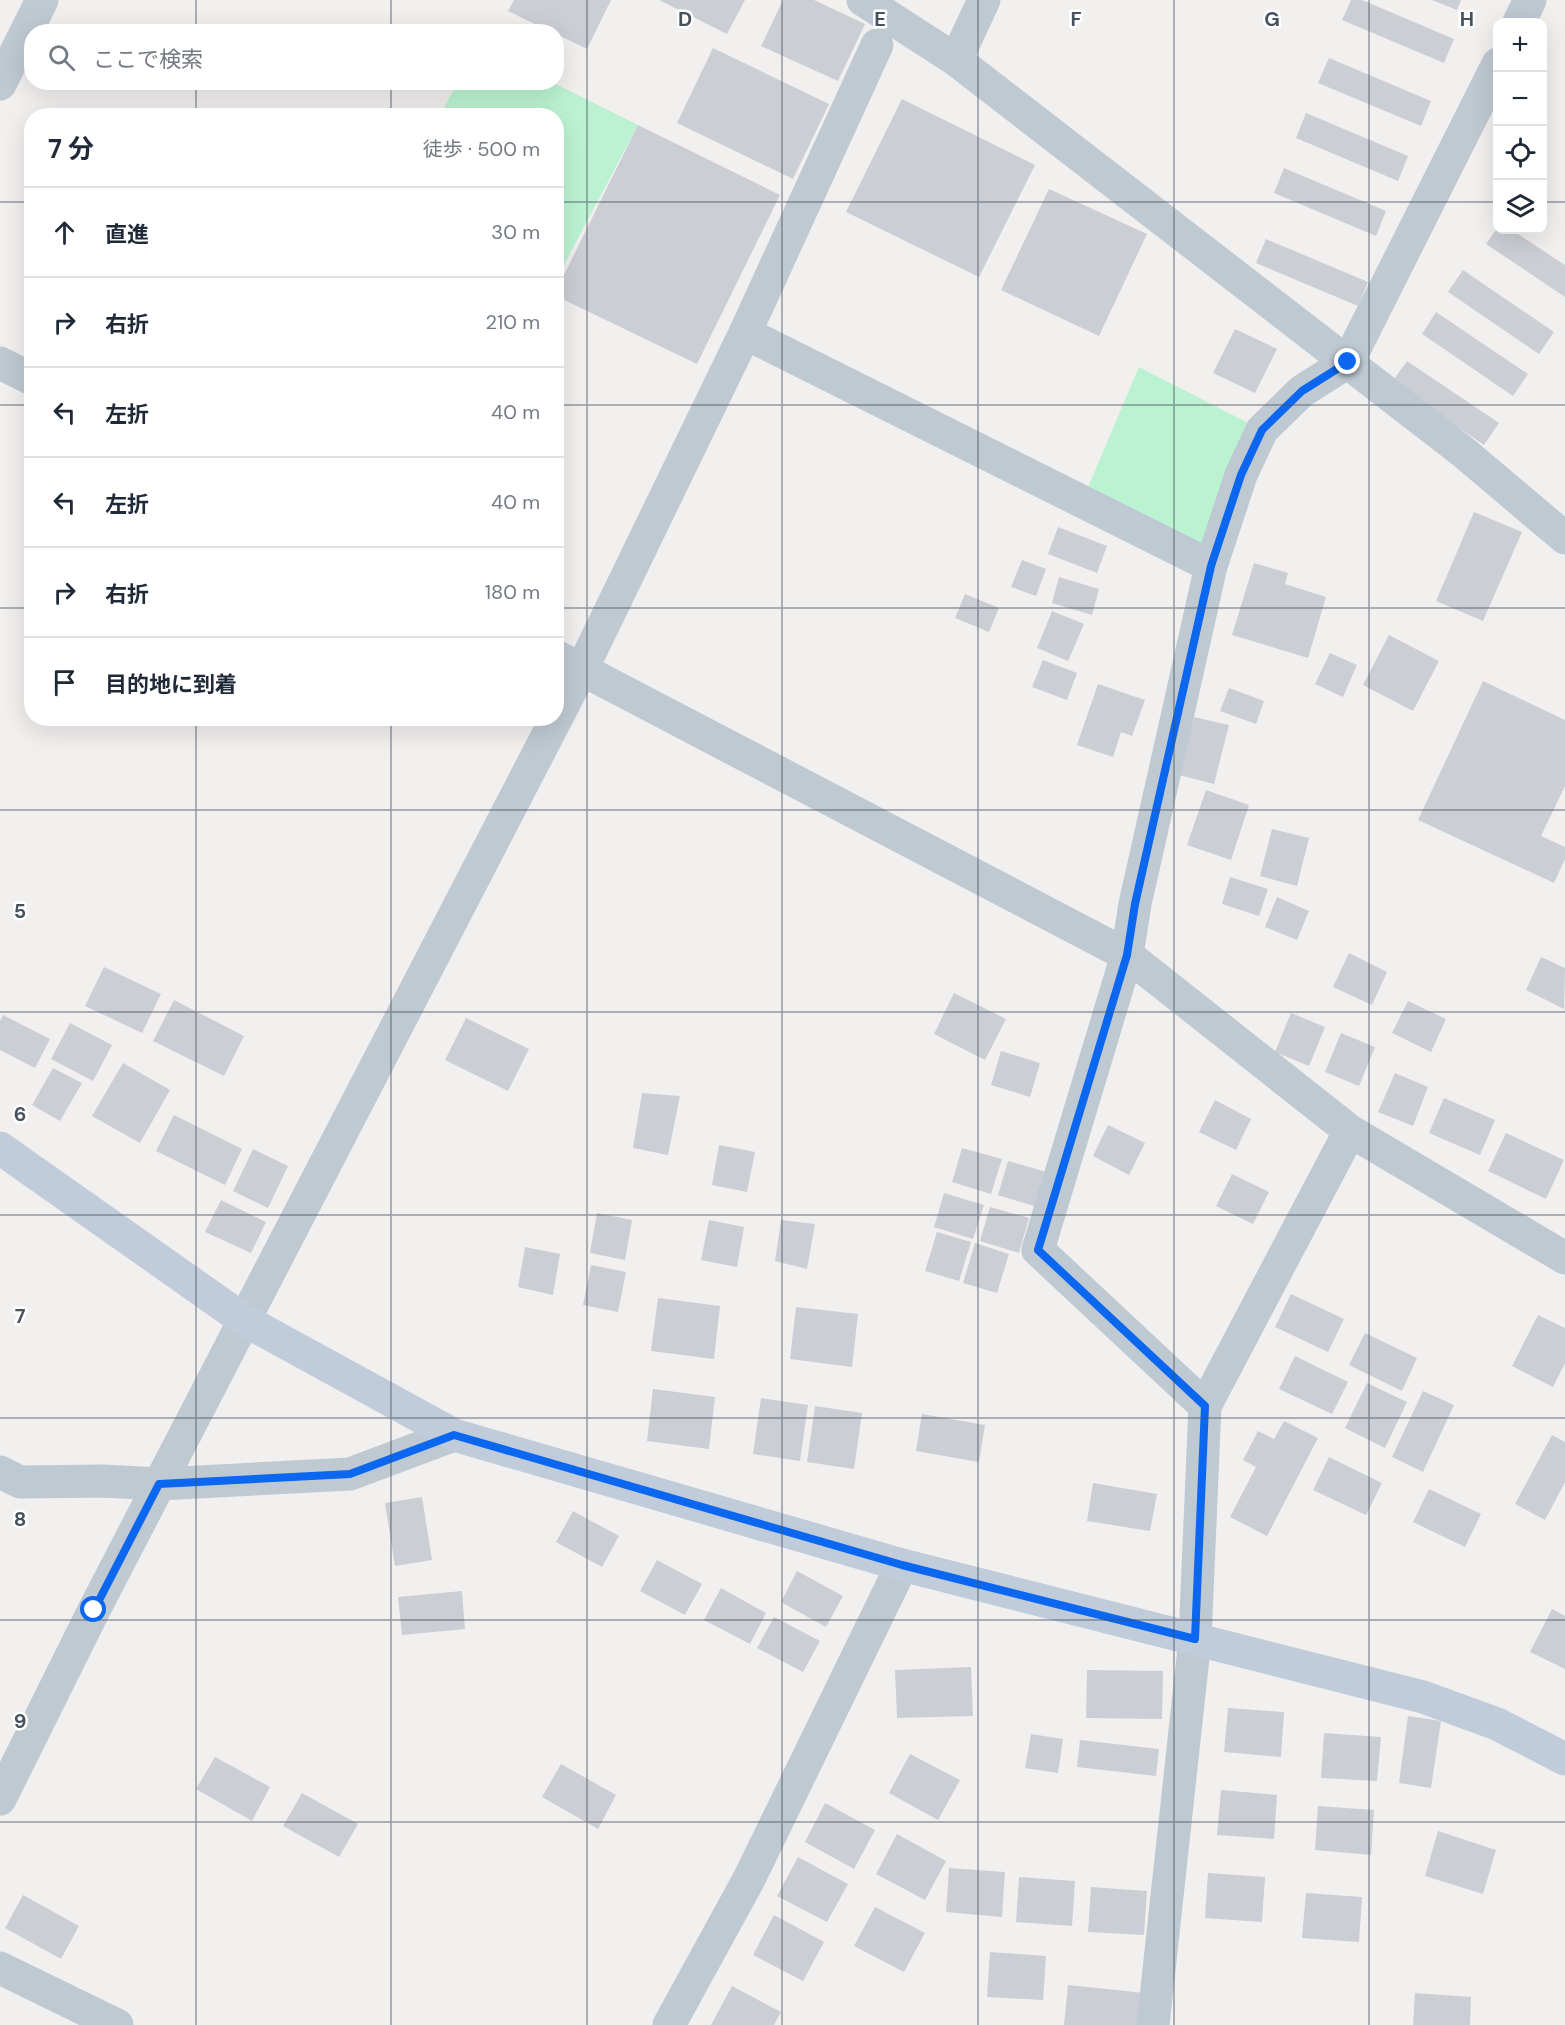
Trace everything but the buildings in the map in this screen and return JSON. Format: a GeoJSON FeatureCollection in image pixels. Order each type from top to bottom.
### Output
{"type":"FeatureCollection","features":[{"type":"Feature","properties":{"kind":"street"},"geometry":{"type":"LineString","coordinates":[[30,24],[42,0]]}},
{"type":"Feature","properties":{"kind":"street"},"geometry":{"type":"LineString","coordinates":[[863,0],[956,60],[1462,451],[1565,538]]}},
{"type":"Feature","properties":{"kind":"street"},"geometry":{"type":"LineString","coordinates":[[956,60],[984,0]]}},
{"type":"Feature","properties":{"kind":"street"},"geometry":{"type":"LineString","coordinates":[[1521,18],[1530,0]]}},
{"type":"Feature","properties":{"kind":"street"},"geometry":{"type":"LineString","coordinates":[[0,84],[24,36]]}},
{"type":"Feature","properties":{"kind":"street"},"geometry":{"type":"LineString","coordinates":[[877,45],[745,333],[569,662],[1127,955],[1350,1131],[1565,1258]]}},
{"type":"Feature","properties":{"kind":"street"},"geometry":{"type":"LineString","coordinates":[[1205,1406],[1038,1250],[1127,955],[1135,904],[1211,566],[1241,475],[1262,430],[1302,391],[1348,362],[1493,72]]}},
{"type":"Feature","properties":{"kind":"street"},"geometry":{"type":"LineString","coordinates":[[745,333],[1211,566]]}},
{"type":"Feature","properties":{"kind":"street"},"geometry":{"type":"LineString","coordinates":[[0,363],[24,375]]}},
{"type":"Feature","properties":{"kind":"street"},"geometry":{"type":"LineString","coordinates":[[0,1799],[244,1320],[537,726]]}},
{"type":"Feature","properties":{"kind":"street"},"geometry":{"type":"LineString","coordinates":[[1153,2025],[1195,1639],[1205,1406],[1350,1131]]}},
{"type":"Feature","properties":{"kind":"street"},"geometry":{"type":"LineString","coordinates":[[0,1148],[244,1320],[454,1435],[902,1565],[1423,1696],[1497,1724],[1565,1759]]}},
{"type":"Feature","properties":{"kind":"street"},"geometry":{"type":"LineString","coordinates":[[0,1472],[20,1482],[104,1481],[159,1484],[350,1474],[454,1435]]}},
{"type":"Feature","properties":{"kind":"street"},"geometry":{"type":"LineString","coordinates":[[669,2025],[749,1879],[902,1565]]}},
{"type":"Feature","properties":{"kind":"street"},"geometry":{"type":"LineString","coordinates":[[0,1968],[117,2025]]}},
{"type":"Feature","properties":{"kind":"green space"},"geometry":{"type":"Polygon","coordinates":[[[564,88],[638,125],[564,265],[564,108],[444,108],[453,90],[564,90],[564,88]]]}},
{"type":"Feature","properties":{"kind":"green space"},"geometry":{"type":"Polygon","coordinates":[[[1139,367],[1262,430],[1211,566],[1082,501],[1139,367]]]}},
{"type":"Feature","properties":{"kind":"route"},"geometry":{"type":"LineString","coordinates":[[94,1610],[159,1484],[350,1474],[454,1435],[902,1565],[1195,1639],[1205,1406],[1038,1250],[1127,955],[1135,904],[1211,566],[1241,475],[1262,430],[1302,391],[1348,362]]}}]}
